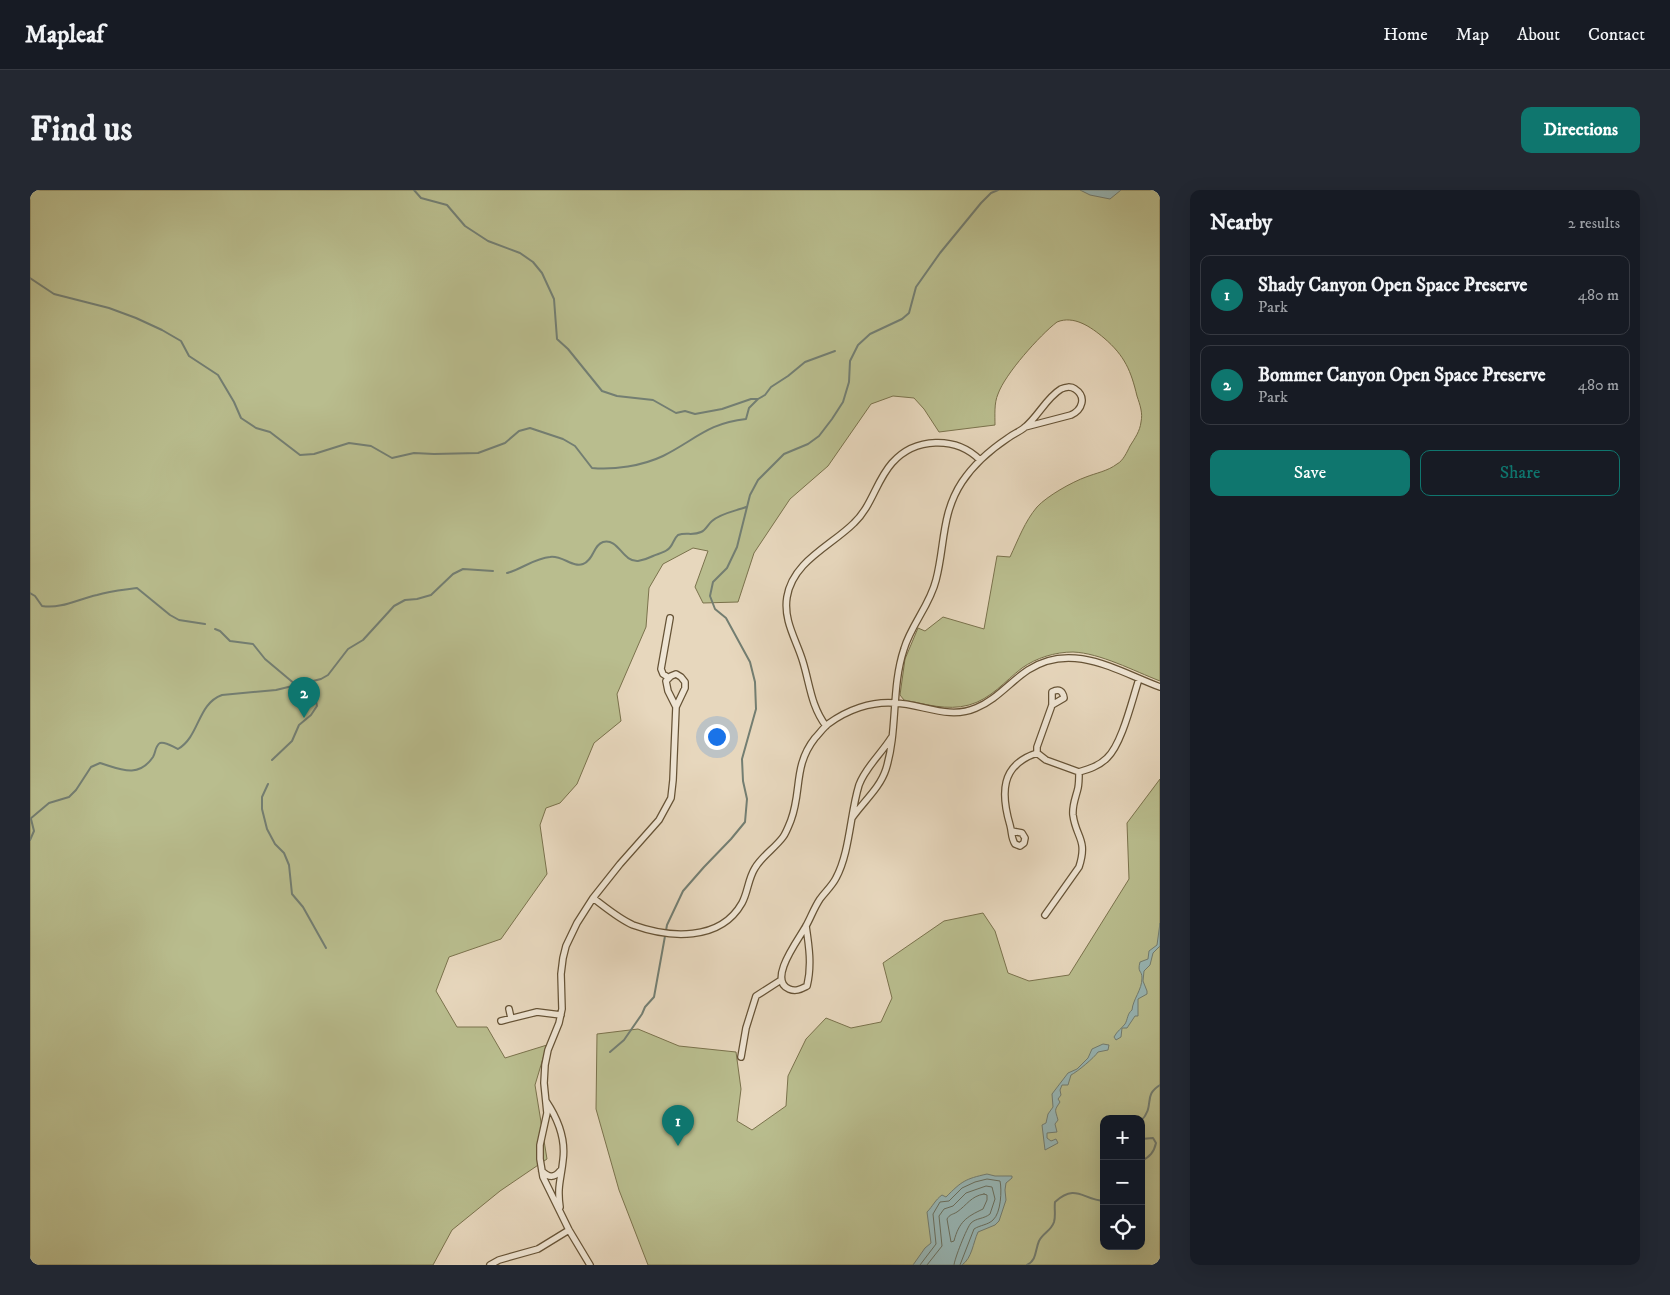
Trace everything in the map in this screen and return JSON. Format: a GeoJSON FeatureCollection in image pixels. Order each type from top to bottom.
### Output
{"type":"FeatureCollection","features":[{"type":"Feature","properties":{"kind":"street"},"geometry":{"type":"LineString","coordinates":[[852,818],[876,789],[886,770],[892,736],[897,674],[904,647],[935,584],[947,513],[962,482],[988,452],[1025,427],[1061,389],[1071,387],[1080,393],[1082,406],[1078,412],[1025,427]]}},
{"type":"Feature","properties":{"kind":"street"},"geometry":{"type":"LineString","coordinates":[[826,726],[813,704],[803,660],[786,612],[787,596],[792,581],[807,561],[855,523],[865,510],[893,462],[903,454],[931,442],[946,442],[958,444],[972,452],[980,460]]}},
{"type":"Feature","properties":{"kind":"street"},"geometry":{"type":"LineString","coordinates":[[669,678],[663,674],[661,669],[670,618]]}},
{"type":"Feature","properties":{"kind":"street"},"geometry":{"type":"LineString","coordinates":[[592,898],[632,924],[648,929],[690,935],[705,932],[722,925],[742,903],[754,868],[783,837],[794,808],[802,761],[812,742],[826,726],[858,708],[894,703],[941,712],[962,712],[976,708],[995,697],[1037,665],[1064,658],[1084,659],[1160,687]]}},
{"type":"Feature","properties":{"kind":"street"},"geometry":{"type":"LineString","coordinates":[[590,1265],[569,1230],[543,1177],[540,1152],[547,1113],[545,1065],[548,1050],[561,1015],[563,958],[566,946],[592,898],[659,820],[671,798],[674,780],[676,707],[685,688],[685,682],[682,677],[676,674],[666,681],[668,691],[676,707]]}},
{"type":"Feature","properties":{"kind":"street"},"geometry":{"type":"LineString","coordinates":[[1036,753],[1046,760],[1079,772],[1108,758],[1120,736],[1139,679]]}},
{"type":"Feature","properties":{"kind":"street"},"geometry":{"type":"LineString","coordinates":[[1036,753],[1052,705]]}},
{"type":"Feature","properties":{"kind":"street"},"geometry":{"type":"LineString","coordinates":[[806,926],[810,957],[809,978],[807,986],[799,990],[791,990],[784,987],[781,980],[785,964],[820,898],[836,878],[841,866],[859,785],[892,736]]}},
{"type":"Feature","properties":{"kind":"street"},"geometry":{"type":"LineString","coordinates":[[1012,831],[1004,804],[1007,777],[1017,764],[1036,753]]}},
{"type":"Feature","properties":{"kind":"street"},"geometry":{"type":"LineString","coordinates":[[1045,915],[1079,867],[1082,858],[1082,839],[1073,816],[1079,772]]}},
{"type":"Feature","properties":{"kind":"street"},"geometry":{"type":"LineString","coordinates":[[740,1058],[746,1028],[756,996],[781,980]]}},
{"type":"Feature","properties":{"kind":"street"},"geometry":{"type":"LineString","coordinates":[[509,1009],[511,1018]]}},
{"type":"Feature","properties":{"kind":"street"},"geometry":{"type":"LineString","coordinates":[[501,1021],[536,1012],[561,1015]]}},
{"type":"Feature","properties":{"kind":"street"},"geometry":{"type":"LineString","coordinates":[[545,1099],[555,1115],[562,1132],[563,1148],[558,1192],[560,1212]]}},
{"type":"Feature","properties":{"kind":"street"},"geometry":{"type":"LineString","coordinates":[[542,1171],[546,1176],[551,1177],[556,1176],[561,1169]]}},
{"type":"Feature","properties":{"kind":"street"},"geometry":{"type":"LineString","coordinates":[[490,1265],[500,1260],[538,1249],[569,1230]]}},
{"type":"Feature","properties":{"kind":"green space"},"geometry":{"type":"Polygon","coordinates":[[[30,190],[1160,190],[1160,681],[1106,659],[1083,653],[1066,652],[1046,656],[1027,664],[984,699],[969,705],[961,707],[936,706],[904,700],[900,695],[905,659],[918,628],[925,631],[943,617],[984,629],[997,556],[1010,557],[1029,518],[1047,498],[1074,482],[1119,463],[1125,456],[1140,428],[1142,419],[1140,406],[1126,364],[1117,351],[1104,338],[1082,323],[1070,320],[1057,322],[1024,355],[1008,376],[996,401],[995,425],[939,432],[924,409],[914,398],[893,396],[871,404],[828,466],[790,499],[754,553],[738,602],[703,603],[695,587],[708,551],[693,548],[663,564],[649,588],[646,627],[617,694],[621,721],[594,743],[577,784],[560,803],[546,808],[540,825],[547,874],[501,939],[449,957],[436,991],[457,1027],[487,1027],[505,1058],[547,1045],[535,1085],[547,1159],[500,1191],[452,1230],[433,1265],[30,1265],[30,190]]]}},
{"type":"Feature","properties":{"kind":"green space"},"geometry":{"type":"Polygon","coordinates":[[[1160,779],[1160,1265],[648,1265],[619,1190],[596,1109],[597,1034],[638,1029],[679,1046],[736,1052],[741,1089],[737,1121],[752,1130],[786,1106],[788,1076],[806,1039],[826,1018],[851,1028],[881,1022],[892,998],[883,963],[944,921],[983,913],[995,931],[1008,973],[1029,981],[1069,975],[1129,879],[1127,823],[1160,779]]]}},
{"type":"Feature","properties":{"kind":"water"},"geometry":{"type":"Polygon","coordinates":[[[1080,190],[1121,190],[1110,199],[1090,195],[1080,190]]]}},
{"type":"Feature","properties":{"kind":"water"},"geometry":{"type":"Polygon","coordinates":[[[1160,923],[1160,946],[1153,953],[1150,965],[1144,971],[1143,981],[1147,994],[1138,999],[1138,1016],[1135,1016],[1127,1028],[1122,1028],[1121,1037],[1116,1040],[1114,1037],[1125,1024],[1141,987],[1140,962],[1148,959],[1149,951],[1157,945],[1160,923]]]}},
{"type":"Feature","properties":{"kind":"water"},"geometry":{"type":"Polygon","coordinates":[[[1103,1044],[1109,1045],[1108,1050],[1098,1052],[1071,1075],[1068,1085],[1062,1085],[1061,1095],[1058,1099],[1060,1102],[1056,1110],[1058,1120],[1055,1124],[1057,1132],[1047,1133],[1047,1138],[1051,1141],[1056,1139],[1058,1143],[1045,1150],[1042,1125],[1046,1123],[1048,1114],[1053,1107],[1052,1094],[1068,1073],[1077,1069],[1088,1058],[1092,1049],[1103,1044]]]}},
{"type":"Feature","properties":{"kind":"water"},"geometry":{"type":"Polygon","coordinates":[[[987,1174],[1012,1176],[1006,1183],[1006,1200],[999,1221],[995,1225],[978,1232],[970,1254],[962,1265],[913,1265],[931,1243],[927,1212],[942,1195],[946,1197],[964,1181],[987,1174]]]}},
{"type":"Feature","properties":{"kind":"waterway"},"geometry":{"type":"LineString","coordinates":[[414,190],[421,198],[447,205],[465,226],[488,241],[520,253],[533,262],[542,273],[554,299],[557,339],[568,349],[602,391],[617,396],[653,400],[676,413],[685,411],[695,414],[722,409],[751,399],[758,399],[805,362],[835,351]]}},
{"type":"Feature","properties":{"kind":"waterway"},"geometry":{"type":"LineString","coordinates":[[610,1052],[624,1040],[645,1007],[654,997],[667,925],[683,891],[745,822],[747,799],[743,781],[742,759],[756,709],[755,682],[750,662],[726,618],[715,609],[710,596],[713,582],[727,568],[737,547],[750,495],[758,480],[784,454],[808,444],[819,436],[843,402],[849,382],[850,361],[858,345],[870,334],[902,319],[909,313],[916,287],[940,253],[981,203],[991,193],[998,190]]}},
{"type":"Feature","properties":{"kind":"waterway"},"geometry":{"type":"LineString","coordinates":[[30,278],[54,294],[109,308],[136,318],[181,341],[189,356],[218,375],[241,418],[256,428],[270,432],[300,455],[314,454],[349,443],[371,446],[392,458],[414,453],[478,453],[505,443],[519,431],[530,428],[563,439],[575,446],[592,468],[619,468],[637,465],[663,456],[711,428],[746,419],[749,408],[758,399]]}},
{"type":"Feature","properties":{"kind":"waterway"},"geometry":{"type":"LineString","coordinates":[[507,573],[539,559],[550,557],[579,565],[583,564],[587,562],[597,546],[603,542],[613,543],[628,558],[638,561],[642,560],[669,549],[678,535],[701,532],[720,516],[746,507]]}},
{"type":"Feature","properties":{"kind":"waterway"},"geometry":{"type":"LineString","coordinates":[[30,819],[49,803],[69,797],[76,790],[91,767],[100,763],[122,770],[135,770],[147,764],[160,743],[167,743],[178,749],[191,736],[203,713],[214,699],[222,695],[276,690],[321,679],[328,675],[348,649],[363,640],[394,606],[405,600],[431,595],[453,574],[463,569],[493,571]]}},
{"type":"Feature","properties":{"kind":"waterway"},"geometry":{"type":"LineString","coordinates":[[30,593],[35,596],[42,606],[49,607],[63,605],[107,592],[137,588],[179,620],[205,624]]}},
{"type":"Feature","properties":{"kind":"waterway"},"geometry":{"type":"LineString","coordinates":[[215,629],[220,631],[230,641],[253,644],[265,659],[296,685]]}},
{"type":"Feature","properties":{"kind":"waterway"},"geometry":{"type":"LineString","coordinates":[[272,760],[292,741],[299,725],[311,715],[317,706],[312,683]]}},
{"type":"Feature","properties":{"kind":"waterway"},"geometry":{"type":"LineString","coordinates":[[268,784],[262,797],[262,809],[267,829],[275,844],[284,853],[289,865],[292,894],[303,907],[326,948]]}},
{"type":"Feature","properties":{"kind":"waterway"},"geometry":{"type":"LineString","coordinates":[[30,840],[34,831],[31,819]]}},
{"type":"Feature","properties":{"kind":"waterway"},"geometry":{"type":"LineString","coordinates":[[1145,1115],[1148,1110],[1150,1097],[1160,1085]]}},
{"type":"Feature","properties":{"kind":"waterway"},"geometry":{"type":"LineString","coordinates":[[1145,1139],[1153,1138],[1156,1143],[1151,1154],[1145,1159]]}},
{"type":"Feature","properties":{"kind":"waterway"},"geometry":{"type":"LineString","coordinates":[[1027,1265],[1033,1260],[1041,1238],[1053,1225],[1055,1202],[1062,1196],[1074,1193],[1100,1200]]}},
{"type":"Feature","properties":{"kind":"place","name":"Bommer Canyon Open Space Preserve"},"geometry":{"type":"Point","coordinates":[304,718]}},
{"type":"Feature","properties":{"kind":"place","name":"Shady Canyon Open Space Preserve"},"geometry":{"type":"Point","coordinates":[678,1146]}}]}
